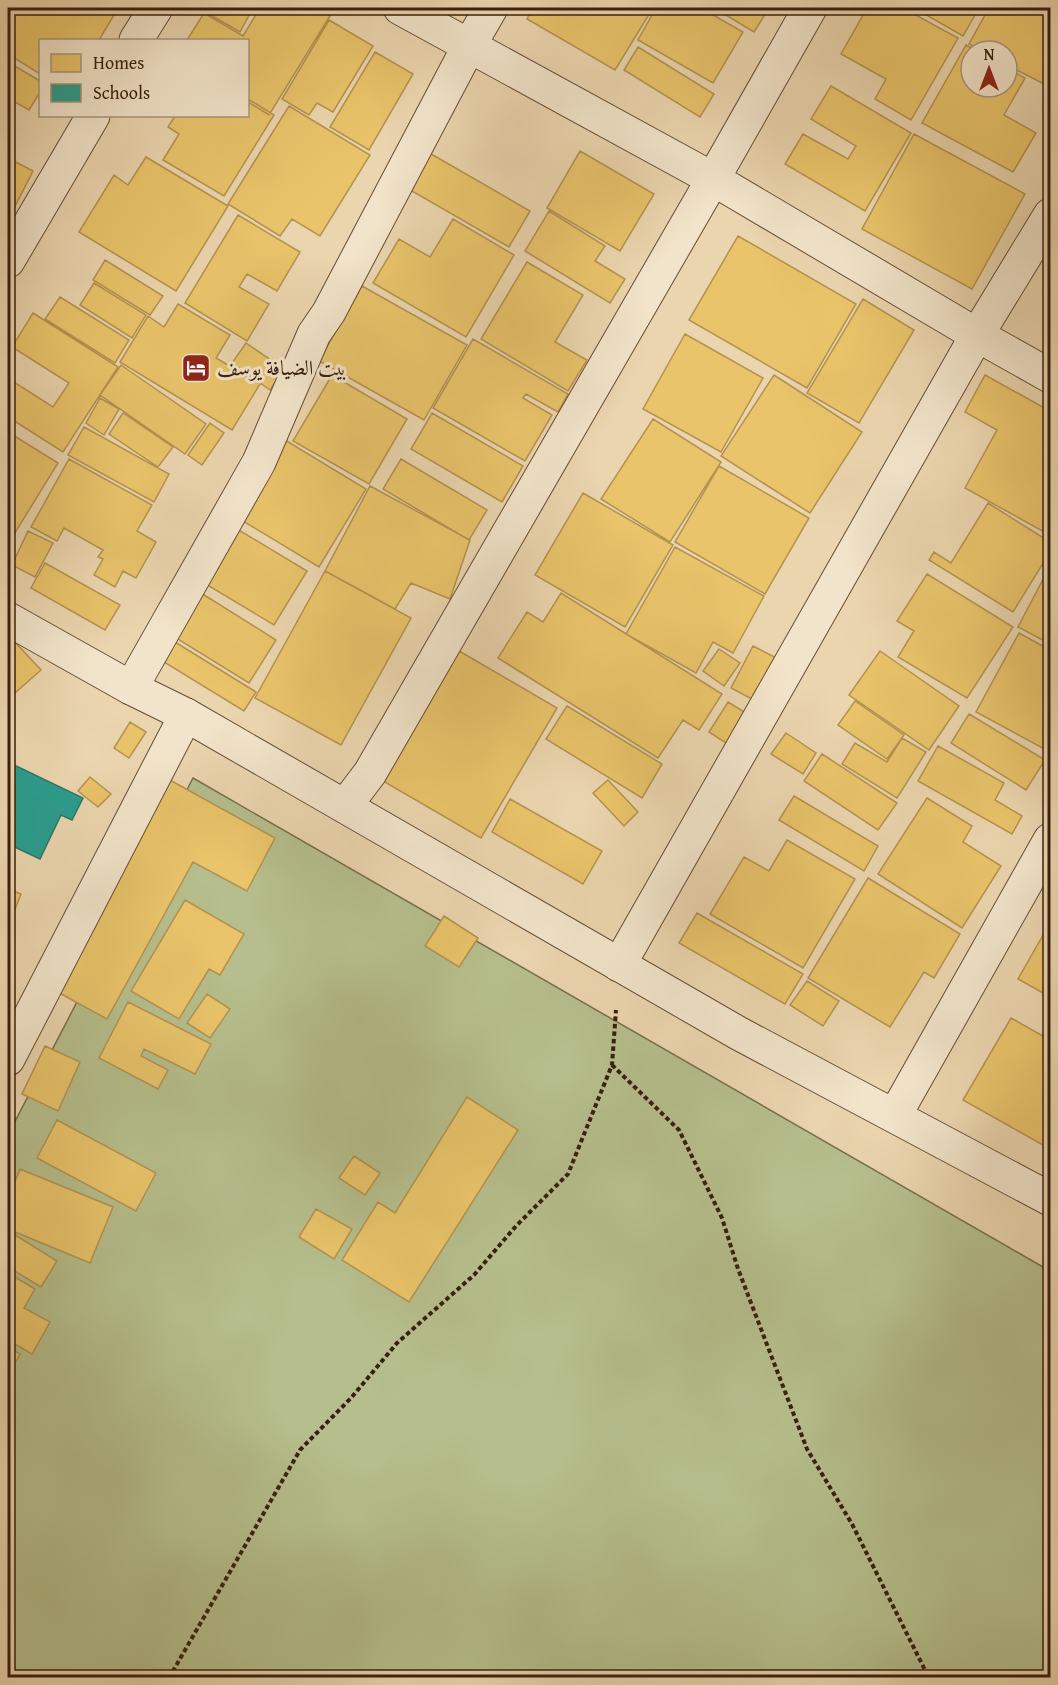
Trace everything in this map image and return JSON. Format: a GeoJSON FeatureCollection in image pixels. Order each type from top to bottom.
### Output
{"type":"FeatureCollection","features":[{"type":"Feature","properties":{"kind":"street"},"geometry":{"type":"LineString","coordinates":[[137,39],[156,8]]}},
{"type":"Feature","properties":{"kind":"street"},"geometry":{"type":"LineString","coordinates":[[400,8],[713,179],[1050,376]]}},
{"type":"Feature","properties":{"kind":"street"},"geometry":{"type":"LineString","coordinates":[[131,688],[259,462],[314,334],[329,312],[491,8]]}},
{"type":"Feature","properties":{"kind":"street"},"geometry":{"type":"LineString","coordinates":[[345,806],[375,763],[810,8]]}},
{"type":"Feature","properties":{"kind":"street"},"geometry":{"type":"LineString","coordinates":[[8,261],[92,117]]}},
{"type":"Feature","properties":{"kind":"street"},"geometry":{"type":"LineString","coordinates":[[619,965],[977,335],[1050,215]]}},
{"type":"Feature","properties":{"kind":"street"},"geometry":{"type":"LineString","coordinates":[[8,619],[131,688],[186,715],[738,1033],[1050,1199]]}},
{"type":"Feature","properties":{"kind":"street"},"geometry":{"type":"LineString","coordinates":[[8,1059],[186,715]]}},
{"type":"Feature","properties":{"kind":"street"},"geometry":{"type":"LineString","coordinates":[[895,1115],[1050,840]]}},
{"type":"Feature","properties":{"kind":"path"},"geometry":{"type":"LineString","coordinates":[[169,1677],[300,1450],[351,1398],[397,1343],[474,1275],[516,1226],[568,1174],[612,1065],[619,965]]}},
{"type":"Feature","properties":{"kind":"path"},"geometry":{"type":"LineString","coordinates":[[612,1065],[679,1130],[722,1218],[738,1269],[807,1449],[852,1524],[929,1677]]}},
{"type":"Feature","properties":{"kind":"green space"},"geometry":{"type":"Polygon","coordinates":[[[193,778],[1050,1271],[1050,1677],[8,1677],[8,1135],[193,778]]]}},
{"type":"Feature","properties":{"kind":"building: Homes"},"geometry":{"type":"Polygon","coordinates":[[[8,8],[113,8],[117,10],[100,39],[39,39],[39,73],[8,54],[8,8]]]}},
{"type":"Feature","properties":{"kind":"building: Homes"},"geometry":{"type":"Polygon","coordinates":[[[210,8],[253,8],[240,32],[207,13],[210,8]]]}},
{"type":"Feature","properties":{"kind":"building: Homes"},"geometry":{"type":"Polygon","coordinates":[[[260,8],[317,8],[330,16],[269,115],[249,103],[249,39],[188,39],[204,13],[243,36],[260,8]]]}},
{"type":"Feature","properties":{"kind":"building: Homes"},"geometry":{"type":"Polygon","coordinates":[[[533,8],[653,8],[615,70],[527,19],[533,8]]]}},
{"type":"Feature","properties":{"kind":"building: Homes"},"geometry":{"type":"Polygon","coordinates":[[[656,8],[701,8],[743,32],[713,83],[638,40],[656,8]]]}},
{"type":"Feature","properties":{"kind":"building: Homes"},"geometry":{"type":"Polygon","coordinates":[[[714,8],[769,8],[754,32],[714,8]]]}},
{"type":"Feature","properties":{"kind":"building: Homes"},"geometry":{"type":"Polygon","coordinates":[[[867,8],[903,8],[958,38],[911,120],[875,99],[886,79],[841,54],[867,8]]]}},
{"type":"Feature","properties":{"kind":"building: Homes"},"geometry":{"type":"Polygon","coordinates":[[[914,8],[979,8],[963,36],[914,8]]]}},
{"type":"Feature","properties":{"kind":"building: Homes"},"geometry":{"type":"Polygon","coordinates":[[[989,8],[1050,8],[1050,87],[1019,71],[1019,39],[972,39],[989,8]]]}},
{"type":"Feature","properties":{"kind":"building: Homes"},"geometry":{"type":"Polygon","coordinates":[[[329,20],[373,46],[333,112],[317,103],[309,115],[282,99],[329,20]]]}},
{"type":"Feature","properties":{"kind":"building: Homes"},"geometry":{"type":"Polygon","coordinates":[[[638,47],[714,94],[700,117],[624,70],[638,47]]]}},
{"type":"Feature","properties":{"kind":"building: Homes"},"geometry":{"type":"Polygon","coordinates":[[[375,52],[413,74],[369,150],[330,127],[375,52]]]}},
{"type":"Feature","properties":{"kind":"building: Homes"},"geometry":{"type":"Polygon","coordinates":[[[959,57],[959,99],[1013,99],[1004,115],[1036,133],[1013,172],[922,123],[959,57]]]}},
{"type":"Feature","properties":{"kind":"building: Homes"},"geometry":{"type":"Polygon","coordinates":[[[8,62],[39,80],[39,94],[29,110],[8,98],[8,62]]]}},
{"type":"Feature","properties":{"kind":"building: Homes"},"geometry":{"type":"Polygon","coordinates":[[[1019,75],[1025,78],[1019,89],[1019,75]]]}},
{"type":"Feature","properties":{"kind":"building: Homes"},"geometry":{"type":"Polygon","coordinates":[[[831,86],[911,133],[865,211],[785,164],[803,134],[848,159],[856,146],[811,119],[831,86]]]}},
{"type":"Feature","properties":{"kind":"building: Homes"},"geometry":{"type":"Polygon","coordinates":[[[249,100],[274,115],[224,196],[163,160],[179,134],[168,127],[174,117],[249,117],[249,100]]]}},
{"type":"Feature","properties":{"kind":"building: Homes"},"geometry":{"type":"Polygon","coordinates":[[[289,106],[370,155],[320,236],[292,219],[280,236],[228,204],[289,106]]]}},
{"type":"Feature","properties":{"kind":"building: Homes"},"geometry":{"type":"Polygon","coordinates":[[[914,134],[1025,194],[972,289],[862,229],[914,134]]]}},
{"type":"Feature","properties":{"kind":"building: Homes"},"geometry":{"type":"Polygon","coordinates":[[[426,151],[530,211],[509,247],[405,187],[426,151]]]}},
{"type":"Feature","properties":{"kind":"building: Homes"},"geometry":{"type":"Polygon","coordinates":[[[580,151],[654,194],[620,251],[547,208],[580,151]]]}},
{"type":"Feature","properties":{"kind":"building: Homes"},"geometry":{"type":"Polygon","coordinates":[[[146,157],[228,206],[176,291],[79,232],[114,175],[128,185],[146,157]]]}},
{"type":"Feature","properties":{"kind":"building: Homes"},"geometry":{"type":"Polygon","coordinates":[[[8,158],[33,171],[8,220],[8,158]]]}},
{"type":"Feature","properties":{"kind":"building: Homes"},"geometry":{"type":"Polygon","coordinates":[[[549,211],[605,246],[595,261],[625,279],[610,303],[525,251],[549,211]]]}},
{"type":"Feature","properties":{"kind":"building: Homes"},"geometry":{"type":"Polygon","coordinates":[[[238,215],[300,252],[277,291],[247,274],[239,287],[269,304],[247,341],[185,303],[238,215]]]}},
{"type":"Feature","properties":{"kind":"building: Homes"},"geometry":{"type":"Polygon","coordinates":[[[453,219],[514,255],[466,337],[373,283],[399,239],[430,257],[453,219]]]}},
{"type":"Feature","properties":{"kind":"building: Homes"},"geometry":{"type":"Polygon","coordinates":[[[738,236],[856,304],[807,388],[689,320],[738,236]]]}},
{"type":"Feature","properties":{"kind":"building: Homes"},"geometry":{"type":"Polygon","coordinates":[[[105,260],[163,296],[150,315],[93,280],[105,260]]]}},
{"type":"Feature","properties":{"kind":"building: Homes"},"geometry":{"type":"Polygon","coordinates":[[[527,262],[583,295],[555,342],[587,360],[568,391],[481,339],[527,262]]]}},
{"type":"Feature","properties":{"kind":"building: Homes"},"geometry":{"type":"Polygon","coordinates":[[[94,283],[146,315],[132,338],[80,305],[94,283]]]}},
{"type":"Feature","properties":{"kind":"building: Homes"},"geometry":{"type":"Polygon","coordinates":[[[362,286],[467,345],[424,420],[319,361],[362,286]]]}},
{"type":"Feature","properties":{"kind":"building: Homes"},"geometry":{"type":"Polygon","coordinates":[[[60,297],[129,340],[115,363],[45,319],[60,297]]]}},
{"type":"Feature","properties":{"kind":"building: Homes"},"geometry":{"type":"Polygon","coordinates":[[[863,299],[914,330],[859,423],[807,393],[863,299]]]}},
{"type":"Feature","properties":{"kind":"building: Homes"},"geometry":{"type":"Polygon","coordinates":[[[178,304],[230,335],[216,358],[260,384],[232,430],[120,362],[148,316],[164,327],[178,304]]]}},
{"type":"Feature","properties":{"kind":"building: Homes"},"geometry":{"type":"Polygon","coordinates":[[[33,313],[118,367],[63,452],[8,417],[8,392],[14,382],[53,407],[69,383],[12,347],[33,313]]]}},
{"type":"Feature","properties":{"kind":"building: Homes"},"geometry":{"type":"Polygon","coordinates":[[[685,334],[763,378],[721,452],[643,409],[685,334]]]}},
{"type":"Feature","properties":{"kind":"building: Homes"},"geometry":{"type":"Polygon","coordinates":[[[473,339],[568,394],[558,412],[526,394],[523,398],[552,415],[525,461],[433,408],[473,339]]]}},
{"type":"Feature","properties":{"kind":"building: Homes"},"geometry":{"type":"Polygon","coordinates":[[[246,343],[284,369],[270,390],[232,363],[246,343]]]}},
{"type":"Feature","properties":{"kind":"building: Homes"},"geometry":{"type":"Polygon","coordinates":[[[121,365],[206,424],[185,454],[100,395],[121,365]]]}},
{"type":"Feature","properties":{"kind":"building: Homes"},"geometry":{"type":"Polygon","coordinates":[[[332,375],[407,419],[369,484],[293,441],[332,375]]]}},
{"type":"Feature","properties":{"kind":"building: Homes"},"geometry":{"type":"Polygon","coordinates":[[[774,375],[862,432],[810,513],[721,456],[774,375]]]}},
{"type":"Feature","properties":{"kind":"building: Homes"},"geometry":{"type":"Polygon","coordinates":[[[985,375],[1050,411],[1050,525],[1046,533],[965,488],[997,430],[965,412],[985,375]]]}},
{"type":"Feature","properties":{"kind":"building: Homes"},"geometry":{"type":"Polygon","coordinates":[[[100,398],[119,409],[104,435],[86,423],[100,398]]]}},
{"type":"Feature","properties":{"kind":"building: Homes"},"geometry":{"type":"Polygon","coordinates":[[[123,413],[173,447],[158,467],[109,434],[123,413]]]}},
{"type":"Feature","properties":{"kind":"building: Homes"},"geometry":{"type":"Polygon","coordinates":[[[432,413],[523,466],[502,502],[411,449],[432,413]]]}},
{"type":"Feature","properties":{"kind":"building: Homes"},"geometry":{"type":"Polygon","coordinates":[[[653,419],[721,462],[670,542],[601,499],[653,419]]]}},
{"type":"Feature","properties":{"kind":"building: Homes"},"geometry":{"type":"Polygon","coordinates":[[[210,423],[224,433],[202,465],[188,455],[210,423]]]}},
{"type":"Feature","properties":{"kind":"building: Homes"},"geometry":{"type":"Polygon","coordinates":[[[84,427],[169,474],[154,502],[68,455],[84,427]]]}},
{"type":"Feature","properties":{"kind":"building: Homes"},"geometry":{"type":"Polygon","coordinates":[[[8,432],[58,463],[8,544],[8,432]]]}},
{"type":"Feature","properties":{"kind":"building: Homes"},"geometry":{"type":"Polygon","coordinates":[[[280,437],[366,489],[319,567],[233,515],[280,437]]]}},
{"type":"Feature","properties":{"kind":"building: Homes"},"geometry":{"type":"Polygon","coordinates":[[[69,459],[152,505],[137,531],[156,542],[136,578],[123,571],[115,587],[94,575],[103,559],[98,557],[103,550],[64,528],[57,541],[31,527],[69,459]]]}},
{"type":"Feature","properties":{"kind":"building: Homes"},"geometry":{"type":"Polygon","coordinates":[[[401,459],[487,510],[469,540],[383,489],[401,459]]]}},
{"type":"Feature","properties":{"kind":"building: Homes"},"geometry":{"type":"Polygon","coordinates":[[[719,466],[809,518],[765,594],[675,542],[719,466]]]}},
{"type":"Feature","properties":{"kind":"building: Homes"},"geometry":{"type":"Polygon","coordinates":[[[370,486],[470,540],[450,599],[411,583],[395,609],[325,571],[370,486]]]}},
{"type":"Feature","properties":{"kind":"building: Homes"},"geometry":{"type":"Polygon","coordinates":[[[583,493],[673,545],[625,627],[535,575],[583,493]]]}},
{"type":"Feature","properties":{"kind":"building: Homes"},"geometry":{"type":"Polygon","coordinates":[[[988,503],[1050,542],[1050,552],[1013,612],[929,560],[934,552],[951,563],[988,503]]]}},
{"type":"Feature","properties":{"kind":"building: Homes"},"geometry":{"type":"Polygon","coordinates":[[[237,529],[307,571],[274,625],[204,583],[237,529]]]}},
{"type":"Feature","properties":{"kind":"building: Homes"},"geometry":{"type":"Polygon","coordinates":[[[28,531],[53,543],[35,577],[12,565],[28,531]]]}},
{"type":"Feature","properties":{"kind":"building: Homes"},"geometry":{"type":"Polygon","coordinates":[[[675,547],[764,596],[733,653],[713,642],[696,673],[626,634],[675,547]]]}},
{"type":"Feature","properties":{"kind":"building: Homes"},"geometry":{"type":"Polygon","coordinates":[[[45,563],[120,605],[105,630],[31,588],[45,563]]]}},
{"type":"Feature","properties":{"kind":"building: Homes"},"geometry":{"type":"Polygon","coordinates":[[[1050,566],[1050,644],[1018,627],[1050,566]]]}},
{"type":"Feature","properties":{"kind":"building: Homes"},"geometry":{"type":"Polygon","coordinates":[[[325,571],[411,618],[341,745],[255,698],[325,571]]]}},
{"type":"Feature","properties":{"kind":"building: Homes"},"geometry":{"type":"Polygon","coordinates":[[[927,574],[1013,627],[967,698],[898,657],[914,631],[897,621],[927,574]]]}},
{"type":"Feature","properties":{"kind":"building: Homes"},"geometry":{"type":"Polygon","coordinates":[[[201,593],[276,640],[249,683],[173,636],[201,593]]]}},
{"type":"Feature","properties":{"kind":"building: Homes"},"geometry":{"type":"Polygon","coordinates":[[[561,593],[722,694],[699,730],[683,720],[658,758],[498,658],[527,612],[543,622],[561,593]]]}},
{"type":"Feature","properties":{"kind":"building: Homes"},"geometry":{"type":"Polygon","coordinates":[[[1019,633],[1050,650],[1050,752],[976,712],[1019,633]]]}},
{"type":"Feature","properties":{"kind":"building: Homes"},"geometry":{"type":"Polygon","coordinates":[[[14,641],[41,670],[8,699],[8,647],[14,641]]]}},
{"type":"Feature","properties":{"kind":"building: Homes"},"geometry":{"type":"Polygon","coordinates":[[[175,642],[256,692],[244,711],[164,662],[175,642]]]}},
{"type":"Feature","properties":{"kind":"building: Homes"},"geometry":{"type":"Polygon","coordinates":[[[447,644],[557,708],[481,838],[371,774],[447,644]]]}},
{"type":"Feature","properties":{"kind":"building: Homes"},"geometry":{"type":"Polygon","coordinates":[[[753,646],[786,663],[765,706],[731,688],[753,646]]]}},
{"type":"Feature","properties":{"kind":"building: Homes"},"geometry":{"type":"Polygon","coordinates":[[[719,649],[740,663],[724,686],[703,671],[719,649]]]}},
{"type":"Feature","properties":{"kind":"building: Homes"},"geometry":{"type":"Polygon","coordinates":[[[880,651],[959,706],[929,750],[849,695],[880,651]]]}},
{"type":"Feature","properties":{"kind":"building: Homes"},"geometry":{"type":"Polygon","coordinates":[[[855,701],[904,735],[887,759],[838,725],[855,701]]]}},
{"type":"Feature","properties":{"kind":"building: Homes"},"geometry":{"type":"Polygon","coordinates":[[[728,702],[749,715],[729,745],[709,732],[728,702]]]}},
{"type":"Feature","properties":{"kind":"building: Homes"},"geometry":{"type":"Polygon","coordinates":[[[567,706],[662,764],[642,798],[546,739],[567,706]]]}},
{"type":"Feature","properties":{"kind":"building: Homes"},"geometry":{"type":"Polygon","coordinates":[[[969,714],[1045,760],[1026,790],[951,743],[969,714]]]}},
{"type":"Feature","properties":{"kind":"building: Homes"},"geometry":{"type":"Polygon","coordinates":[[[130,722],[146,732],[129,758],[114,748],[130,722]]]}},
{"type":"Feature","properties":{"kind":"building: Homes"},"geometry":{"type":"Polygon","coordinates":[[[786,733],[816,753],[803,774],[771,754],[786,733]]]}},
{"type":"Feature","properties":{"kind":"building: Homes"},"geometry":{"type":"Polygon","coordinates":[[[902,738],[926,752],[897,798],[842,764],[855,743],[887,762],[902,738]]]}},
{"type":"Feature","properties":{"kind":"building: Homes"},"geometry":{"type":"Polygon","coordinates":[[[938,746],[1004,783],[995,800],[1022,816],[1012,834],[918,781],[938,746]]]}},
{"type":"Feature","properties":{"kind":"building: Homes"},"geometry":{"type":"Polygon","coordinates":[[[822,754],[897,803],[878,830],[804,781],[822,754]]]}},
{"type":"Feature","properties":{"kind":"building: Homes"},"geometry":{"type":"Polygon","coordinates":[[[90,777],[111,794],[98,807],[78,791],[90,777]]]}},
{"type":"Feature","properties":{"kind":"building: Homes"},"geometry":{"type":"Polygon","coordinates":[[[168,779],[275,838],[247,891],[193,862],[107,1019],[52,989],[168,779]]]}},
{"type":"Feature","properties":{"kind":"building: Homes"},"geometry":{"type":"Polygon","coordinates":[[[608,780],[638,812],[624,826],[593,793],[608,780]]]}},
{"type":"Feature","properties":{"kind":"building: Homes"},"geometry":{"type":"Polygon","coordinates":[[[794,796],[878,846],[864,871],[779,820],[794,796]]]}},
{"type":"Feature","properties":{"kind":"building: Homes"},"geometry":{"type":"Polygon","coordinates":[[[927,798],[972,826],[963,842],[1001,866],[962,928],[878,874],[927,798]]]}},
{"type":"Feature","properties":{"kind":"building: Homes"},"geometry":{"type":"Polygon","coordinates":[[[510,799],[602,851],[583,884],[492,832],[510,799]]]}},
{"type":"Feature","properties":{"kind":"building: Homes"},"geometry":{"type":"Polygon","coordinates":[[[787,840],[855,879],[803,968],[710,914],[744,857],[769,871],[787,840]]]}},
{"type":"Feature","properties":{"kind":"building: Homes"},"geometry":{"type":"Polygon","coordinates":[[[868,878],[960,934],[934,978],[924,972],[890,1027],[808,978],[868,878]]]}},
{"type":"Feature","properties":{"kind":"building: Homes"},"geometry":{"type":"Polygon","coordinates":[[[8,889],[21,894],[8,927],[8,889]]]}},
{"type":"Feature","properties":{"kind":"building: Homes"},"geometry":{"type":"Polygon","coordinates":[[[185,900],[244,934],[220,975],[209,969],[179,1019],[131,991],[185,900]]]}},
{"type":"Feature","properties":{"kind":"building: Homes"},"geometry":{"type":"Polygon","coordinates":[[[697,913],[803,974],[785,1004],[679,943],[697,913]]]}},
{"type":"Feature","properties":{"kind":"building: Homes"},"geometry":{"type":"Polygon","coordinates":[[[444,916],[478,938],[459,967],[425,946],[444,916]]]}},
{"type":"Feature","properties":{"kind":"building: Homes"},"geometry":{"type":"Polygon","coordinates":[[[1050,923],[1050,997],[1018,979],[1050,923]]]}},
{"type":"Feature","properties":{"kind":"building: Homes"},"geometry":{"type":"Polygon","coordinates":[[[807,981],[839,1001],[823,1026],[790,1005],[807,981]]]}},
{"type":"Feature","properties":{"kind":"building: Homes"},"geometry":{"type":"Polygon","coordinates":[[[207,994],[230,1009],[210,1038],[187,1023],[207,994]]]}},
{"type":"Feature","properties":{"kind":"building: Homes"},"geometry":{"type":"Polygon","coordinates":[[[128,1002],[211,1044],[195,1074],[144,1049],[141,1056],[168,1070],[158,1089],[99,1058],[128,1002]]]}},
{"type":"Feature","properties":{"kind":"building: Homes"},"geometry":{"type":"Polygon","coordinates":[[[1011,1018],[1050,1040],[1050,1149],[963,1100],[1011,1018]]]}},
{"type":"Feature","properties":{"kind":"building: Homes"},"geometry":{"type":"Polygon","coordinates":[[[45,1046],[80,1062],[58,1111],[22,1094],[45,1046]]]}},
{"type":"Feature","properties":{"kind":"building: Homes"},"geometry":{"type":"Polygon","coordinates":[[[467,1097],[518,1130],[409,1302],[342,1260],[378,1202],[395,1213],[467,1097]]]}},
{"type":"Feature","properties":{"kind":"building: Homes"},"geometry":{"type":"Polygon","coordinates":[[[57,1120],[156,1173],[136,1211],[37,1158],[57,1120]]]}},
{"type":"Feature","properties":{"kind":"building: Homes"},"geometry":{"type":"Polygon","coordinates":[[[354,1156],[380,1173],[365,1195],[339,1178],[354,1156]]]}},
{"type":"Feature","properties":{"kind":"building: Homes"},"geometry":{"type":"Polygon","coordinates":[[[20,1169],[113,1207],[90,1263],[8,1229],[8,1200],[20,1169]]]}},
{"type":"Feature","properties":{"kind":"building: Homes"},"geometry":{"type":"Polygon","coordinates":[[[316,1209],[352,1229],[334,1259],[299,1237],[316,1209]]]}},
{"type":"Feature","properties":{"kind":"building: Homes"},"geometry":{"type":"Polygon","coordinates":[[[15,1235],[57,1261],[41,1287],[8,1267],[8,1247],[15,1235]]]}},
{"type":"Feature","properties":{"kind":"building: Homes"},"geometry":{"type":"Polygon","coordinates":[[[8,1273],[35,1289],[24,1308],[50,1322],[32,1354],[8,1340],[8,1273]]]}},
{"type":"Feature","properties":{"kind":"building: Homes"},"geometry":{"type":"Polygon","coordinates":[[[8,1347],[20,1354],[8,1376],[8,1347]]]}},
{"type":"Feature","properties":{"kind":"building: Schools"},"geometry":{"type":"Polygon","coordinates":[[[8,762],[83,798],[72,820],[61,815],[40,859],[8,844],[8,762]]]}},
{"type":"Feature","properties":{"kind":"place","name":"بيت الضيافة يوسف"},"geometry":{"type":"Point","coordinates":[196,368]}}]}
